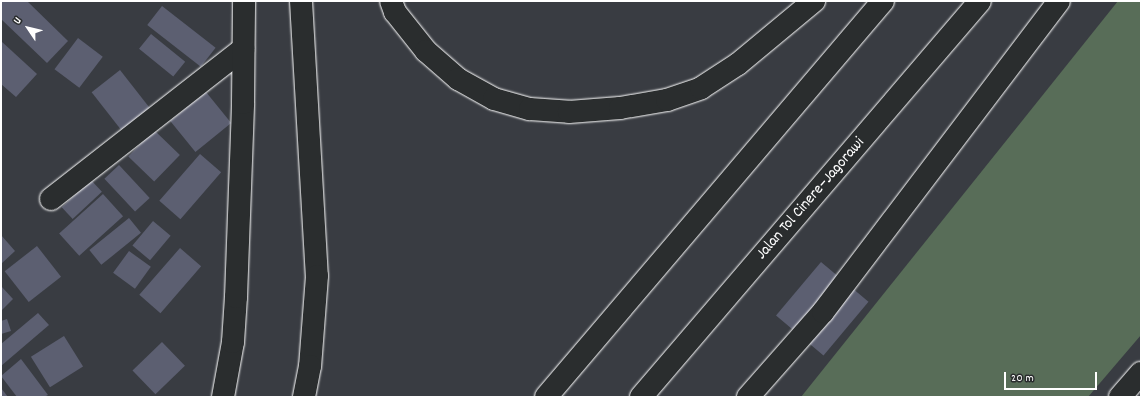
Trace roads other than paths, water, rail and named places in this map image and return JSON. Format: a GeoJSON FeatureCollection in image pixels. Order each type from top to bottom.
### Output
{"type":"FeatureCollection","features":[{"type":"Feature","properties":{"kind":"main road"},"geometry":{"type":"LineString","coordinates":[[222,397],[233,342],[236,297],[244,50],[244,1]]}},
{"type":"Feature","properties":{"kind":"main road"},"geometry":{"type":"LineString","coordinates":[[301,1],[317,276],[310,366],[304,397]]}},
{"type":"Feature","properties":{"kind":"main road"},"geometry":{"type":"LineString","coordinates":[[391,1],[395,12],[426,51],[458,79],[494,99],[530,109],[569,112],[620,108],[667,100],[700,88],[738,64],[814,1]]}},
{"type":"Feature","properties":{"kind":"main road"},"geometry":{"type":"LineString","coordinates":[[546,397],[883,1]]}},
{"type":"Feature","properties":{"kind":"main road","name":"Jalan Tol Cinere–Jagorawi"},"geometry":{"type":"LineString","coordinates":[[641,397],[980,1]]}},
{"type":"Feature","properties":{"kind":"main road"},"geometry":{"type":"LineString","coordinates":[[748,397],[823,312],[1059,1]]}},
{"type":"Feature","properties":{"kind":"main road"},"geometry":{"type":"LineString","coordinates":[[51,199],[244,50]]}},
{"type":"Feature","properties":{"kind":"main road"},"geometry":{"type":"LineString","coordinates":[[1120,397],[1141,373]]}}]}
